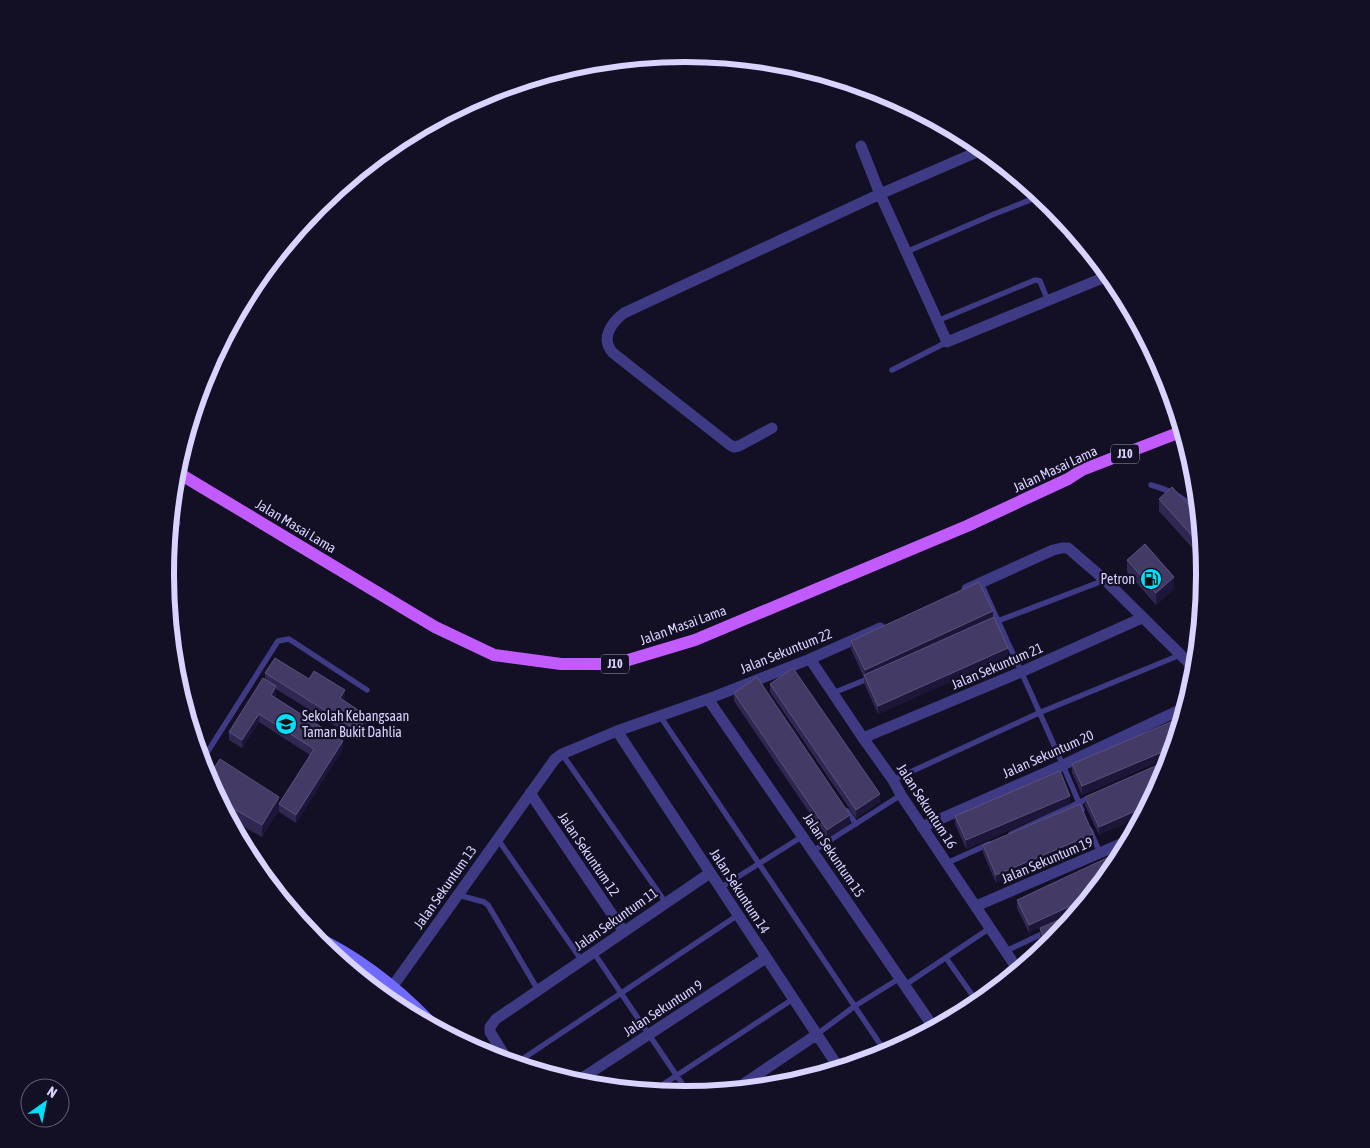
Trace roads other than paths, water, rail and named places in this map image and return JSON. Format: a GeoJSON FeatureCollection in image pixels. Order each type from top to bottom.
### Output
{"type":"FeatureCollection","features":[{"type":"Feature","properties":{"kind":"main road","name":"Jalan Masai Lama"},"geometry":{"type":"LineString","coordinates":[[183,476],[435,627],[494,655],[561,664],[615,664],[695,640],[967,526],[1068,479],[1082,470],[1177,434]]}},
{"type":"Feature","properties":{"kind":"street"},"geometry":{"type":"LineString","coordinates":[[861,146],[880,194],[947,342],[1102,279]]}},
{"type":"Feature","properties":{"kind":"street"},"geometry":{"type":"LineString","coordinates":[[772,428],[739,446],[734,447],[730,445],[613,354],[607,339],[610,329],[624,313],[880,194],[975,153]]}},
{"type":"Feature","properties":{"kind":"street"},"geometry":{"type":"LineString","coordinates":[[954,595],[1053,550],[1065,547],[1079,556],[1105,580],[1189,663]]}},
{"type":"Feature","properties":{"kind":"street","name":"Jalan Sekuntum 21"},"geometry":{"type":"LineString","coordinates":[[863,738],[1021,672],[1142,618]]}},
{"type":"Feature","properties":{"kind":"street","name":"Jalan Sekuntum 22"},"geometry":{"type":"LineString","coordinates":[[530,793],[555,759],[562,754],[617,731],[760,683],[891,623]]}},
{"type":"Feature","properties":{"kind":"street","name":"Jalan Sekuntum 16"},"geometry":{"type":"LineString","coordinates":[[810,659],[893,780],[900,794],[1015,965]]}},
{"type":"Feature","properties":{"kind":"street","name":"Jalan Sekuntum 15"},"geometry":{"type":"LineString","coordinates":[[708,699],[930,1023]]}},
{"type":"Feature","properties":{"kind":"street","name":"Jalan Sekuntum 20"},"geometry":{"type":"LineString","coordinates":[[922,826],[1062,765],[1177,711]]}},
{"type":"Feature","properties":{"kind":"street","name":"Jalan Sekuntum 14"},"geometry":{"type":"LineString","coordinates":[[617,731],[835,1062]]}},
{"type":"Feature","properties":{"kind":"street","name":"Jalan Sekuntum 13"},"geometry":{"type":"LineString","coordinates":[[390,991],[530,793]]}},
{"type":"Feature","properties":{"kind":"street","name":"Jalan Sekuntum 12"},"geometry":{"type":"LineString","coordinates":[[530,793],[624,932]]}},
{"type":"Feature","properties":{"kind":"street","name":"Jalan Sekuntum 19"},"geometry":{"type":"LineString","coordinates":[[976,906],[1118,846]]}},
{"type":"Feature","properties":{"kind":"street","name":"Jalan Sekuntum 11"},"geometry":{"type":"LineString","coordinates":[[501,1051],[492,1037],[490,1027],[496,1019],[710,873]]}},
{"type":"Feature","properties":{"kind":"street"},"geometry":{"type":"LineString","coordinates":[[333,945],[393,987],[415,1008]]}},
{"type":"Feature","properties":{"kind":"street","name":"Jalan Sekuntum 9"},"geometry":{"type":"LineString","coordinates":[[585,1076],[766,958]]}},
{"type":"Feature","properties":{"kind":"street"},"geometry":{"type":"LineString","coordinates":[[747,1081],[816,1035]]}},
{"type":"Feature","properties":{"kind":"lane"},"geometry":{"type":"LineString","coordinates":[[906,252],[1033,199]]}},
{"type":"Feature","properties":{"kind":"lane"},"geometry":{"type":"LineString","coordinates":[[937,321],[1035,280],[1040,282],[1048,301]]}},
{"type":"Feature","properties":{"kind":"lane"},"geometry":{"type":"LineString","coordinates":[[892,370],[947,342]]}},
{"type":"Feature","properties":{"kind":"lane"},"geometry":{"type":"LineString","coordinates":[[1151,485],[1170,490],[1192,505]]}},
{"type":"Feature","properties":{"kind":"lane"},"geometry":{"type":"LineString","coordinates":[[989,625],[1105,580]]}},
{"type":"Feature","properties":{"kind":"lane"},"geometry":{"type":"LineString","coordinates":[[981,583],[1041,712],[1100,854]]}},
{"type":"Feature","properties":{"kind":"lane"},"geometry":{"type":"LineString","coordinates":[[206,754],[278,642],[289,639],[366,690]]}},
{"type":"Feature","properties":{"kind":"lane"},"geometry":{"type":"LineString","coordinates":[[893,780],[1041,712],[1180,654]]}},
{"type":"Feature","properties":{"kind":"lane"},"geometry":{"type":"LineString","coordinates":[[833,694],[874,676]]}},
{"type":"Feature","properties":{"kind":"lane"},"geometry":{"type":"LineString","coordinates":[[660,716],[882,1047]]}},
{"type":"Feature","properties":{"kind":"lane"},"geometry":{"type":"LineString","coordinates":[[562,754],[666,903]]}},
{"type":"Feature","properties":{"kind":"lane"},"geometry":{"type":"LineString","coordinates":[[813,851],[900,794]]}},
{"type":"Feature","properties":{"kind":"lane"},"geometry":{"type":"LineString","coordinates":[[1008,835],[1097,795]]}},
{"type":"Feature","properties":{"kind":"lane"},"geometry":{"type":"LineString","coordinates":[[845,808],[856,824]]}},
{"type":"Feature","properties":{"kind":"lane"},"geometry":{"type":"LineString","coordinates":[[720,888],[803,836]]}},
{"type":"Feature","properties":{"kind":"lane"},"geometry":{"type":"LineString","coordinates":[[497,838],[582,961]]}},
{"type":"Feature","properties":{"kind":"lane"},"geometry":{"type":"LineString","coordinates":[[946,863],[1000,839]]}},
{"type":"Feature","properties":{"kind":"lane"},"geometry":{"type":"LineString","coordinates":[[458,895],[484,902],[488,905],[539,990]]}},
{"type":"Feature","properties":{"kind":"lane"},"geometry":{"type":"LineString","coordinates":[[523,1059],[738,916]]}},
{"type":"Feature","properties":{"kind":"lane"},"geometry":{"type":"LineString","coordinates":[[816,1035],[855,1006],[946,958],[990,928]]}},
{"type":"Feature","properties":{"kind":"lane"},"geometry":{"type":"LineString","coordinates":[[1006,951],[1054,928]]}},
{"type":"Feature","properties":{"kind":"lane"},"geometry":{"type":"LineString","coordinates":[[594,953],[683,1086]]}},
{"type":"Feature","properties":{"kind":"lane"},"geometry":{"type":"LineString","coordinates":[[946,958],[973,996]]}},
{"type":"Feature","properties":{"kind":"lane"},"geometry":{"type":"LineString","coordinates":[[662,1085],[793,999]]}},
{"type":"Feature","properties":{"kind":"place","name":"Petron"},"geometry":{"type":"Point","coordinates":[1151,579]}},
{"type":"Feature","properties":{"kind":"place","name":"Sekolah Kebangsaan Taman Bukit Dahlia"},"geometry":{"type":"Point","coordinates":[286,724]}}]}
